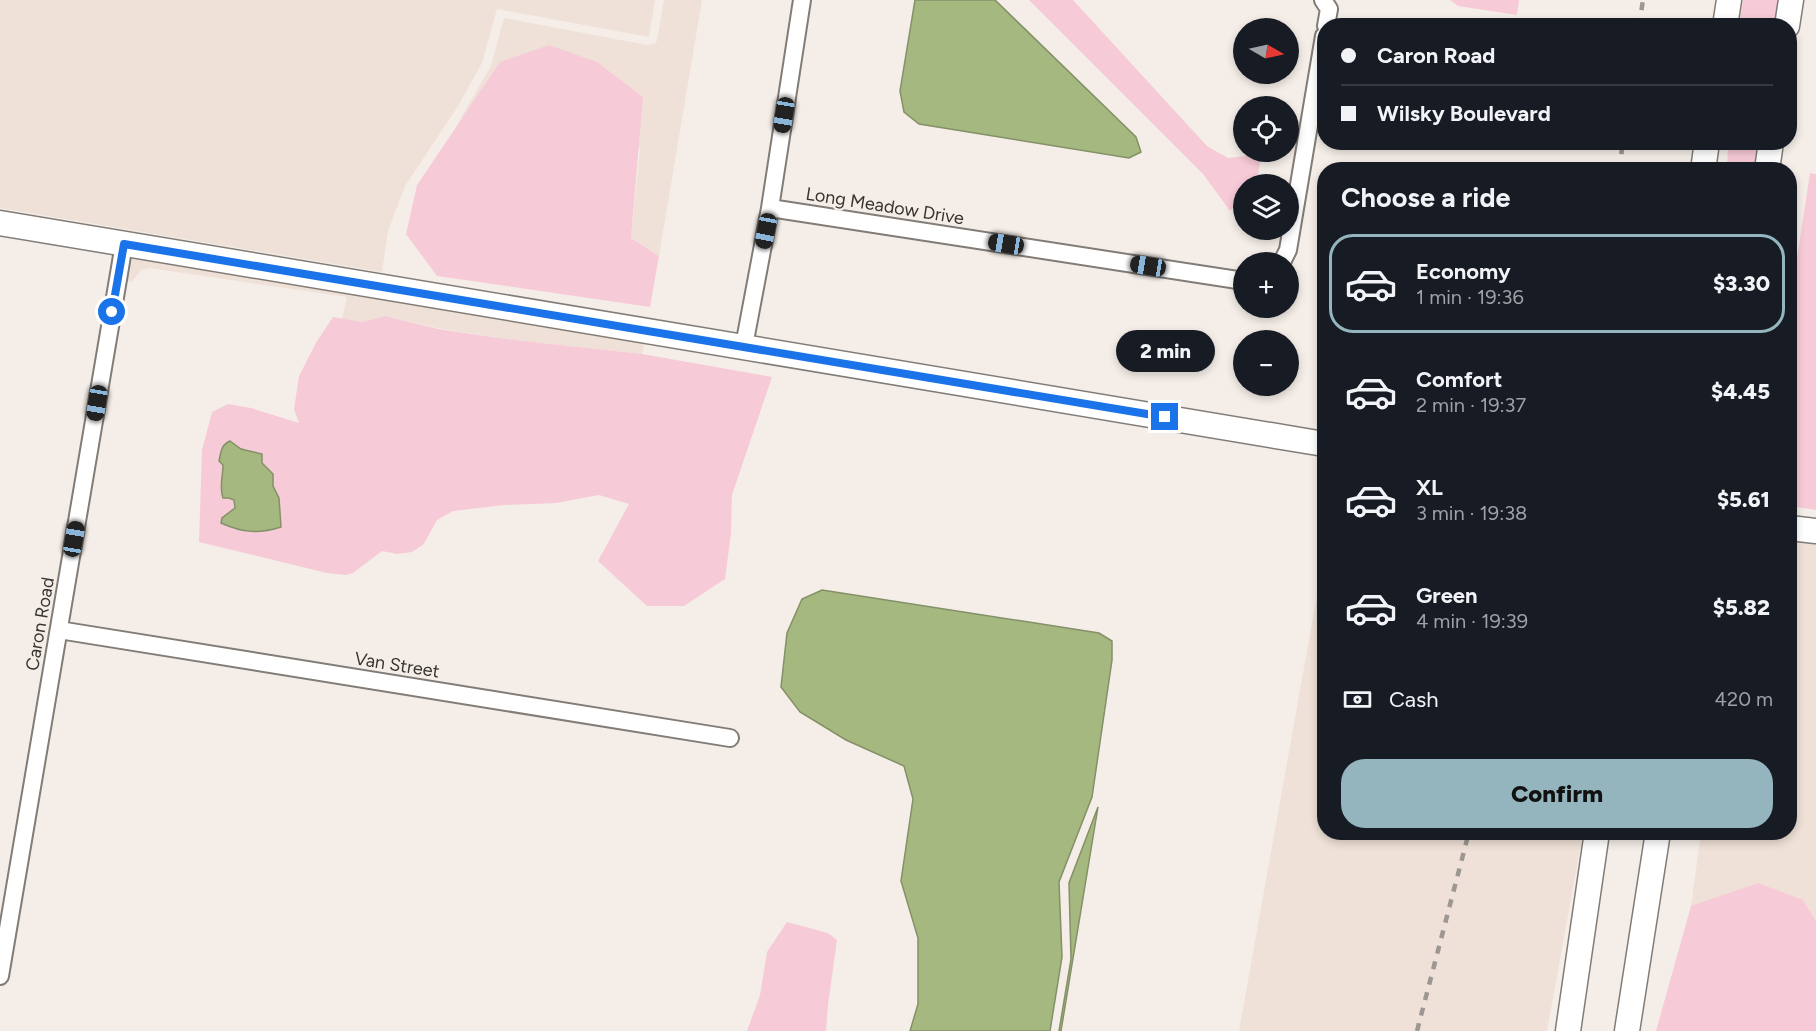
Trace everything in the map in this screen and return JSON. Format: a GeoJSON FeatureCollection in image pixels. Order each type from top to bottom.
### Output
{"type":"FeatureCollection","features":[{"type":"Feature","properties":{"kind":"main road"},"geometry":{"type":"LineString","coordinates":[[1726,18],[1729,0]]}},
{"type":"Feature","properties":{"kind":"main road"},"geometry":{"type":"LineString","coordinates":[[1788,18],[1791,0]]}},
{"type":"Feature","properties":{"kind":"main road"},"geometry":{"type":"LineString","coordinates":[[0,223],[1317,443]]}},
{"type":"Feature","properties":{"kind":"main road"},"geometry":{"type":"LineString","coordinates":[[1797,529],[1816,531]]}},
{"type":"Feature","properties":{"kind":"main road"},"geometry":{"type":"LineString","coordinates":[[1568,1031],[1596,840]]}},
{"type":"Feature","properties":{"kind":"main road"},"geometry":{"type":"LineString","coordinates":[[1627,1031],[1657,840]]}},
{"type":"Feature","properties":{"kind":"street"},"geometry":{"type":"LineString","coordinates":[[744,346],[770,208],[802,0]]}},
{"type":"Feature","properties":{"kind":"street"},"geometry":{"type":"LineString","coordinates":[[1323,0],[1329,9],[1327,18]]}},
{"type":"Feature","properties":{"kind":"street"},"geometry":{"type":"LineString","coordinates":[[1287,252],[1317,78]]}},
{"type":"Feature","properties":{"kind":"street","name":"Long Meadow Drive"},"geometry":{"type":"LineString","coordinates":[[770,208],[1233,279]]}},
{"type":"Feature","properties":{"kind":"street","name":"Caron Road"},"geometry":{"type":"LineString","coordinates":[[0,976],[124,244]]}},
{"type":"Feature","properties":{"kind":"street","name":"Van Street"},"geometry":{"type":"LineString","coordinates":[[59,630],[730,738]]}},
{"type":"Feature","properties":{"kind":"shaded area"},"geometry":{"type":"Polygon","coordinates":[[[0,0],[655,0],[649,37],[497,9],[482,63],[458,106],[405,186],[388,231],[382,272],[0,208],[0,0]]]}},
{"type":"Feature","properties":{"kind":"shaded area"},"geometry":{"type":"Polygon","coordinates":[[[664,0],[702,0],[659,256],[631,238],[640,149],[465,114],[456,126],[491,66],[504,18],[647,45],[657,41],[664,0]]]}},
{"type":"Feature","properties":{"kind":"shaded area"},"geometry":{"type":"Polygon","coordinates":[[[915,0],[995,0],[1136,137],[1141,152],[1129,158],[919,124],[904,112],[900,91],[915,0]]]}},
{"type":"Feature","properties":{"kind":"shaded area"},"geometry":{"type":"Polygon","coordinates":[[[1029,0],[1073,0],[1207,146],[1228,158],[1233,157],[1233,162],[1260,162],[1258,174],[1233,174],[1233,208],[1230,211],[1203,174],[1029,0]]]}},
{"type":"Feature","properties":{"kind":"shaded area"},"geometry":{"type":"Polygon","coordinates":[[[1450,0],[1519,0],[1517,15],[1458,6],[1450,0]]]}},
{"type":"Feature","properties":{"kind":"shaded area"},"geometry":{"type":"Polygon","coordinates":[[[1743,0],[1780,0],[1778,18],[1740,18],[1743,0]]]}},
{"type":"Feature","properties":{"kind":"shaded area"},"geometry":{"type":"Polygon","coordinates":[[[549,45],[597,62],[643,97],[631,238],[659,256],[650,307],[437,276],[406,234],[417,185],[500,62],[549,45]]]}},
{"type":"Feature","properties":{"kind":"shaded area"},"geometry":{"type":"Polygon","coordinates":[[[1728,150],[1760,150],[1758,162],[1727,162],[1728,150]]]}},
{"type":"Feature","properties":{"kind":"shaded area"},"geometry":{"type":"Polygon","coordinates":[[[1810,173],[1816,174],[1816,510],[1797,507],[1797,258],[1810,173]]]}},
{"type":"Feature","properties":{"kind":"shaded area"},"geometry":{"type":"Polygon","coordinates":[[[133,255],[645,339],[642,354],[506,339],[437,328],[385,316],[362,322],[342,319],[347,297],[149,268],[141,270],[132,282],[128,281],[133,255]]]}},
{"type":"Feature","properties":{"kind":"shaded area"},"geometry":{"type":"Polygon","coordinates":[[[385,316],[438,329],[642,354],[772,377],[732,495],[731,533],[725,579],[684,606],[647,606],[598,561],[629,504],[599,495],[556,503],[505,505],[453,511],[437,520],[423,545],[412,552],[397,554],[382,551],[353,573],[346,575],[327,573],[199,542],[202,450],[212,412],[228,404],[251,408],[299,423],[294,409],[299,376],[317,341],[333,317],[362,322],[385,316]],[[230,441],[221,478],[221,492],[223,498],[235,500],[235,508],[222,518],[233,529],[253,532],[264,532],[281,526],[279,498],[273,486],[273,475],[251,450],[241,449],[230,441]]]}},
{"type":"Feature","properties":{"kind":"shaded area"},"geometry":{"type":"Polygon","coordinates":[[[230,441],[241,449],[262,454],[262,463],[273,474],[273,486],[279,498],[281,527],[265,531],[251,531],[221,523],[222,518],[235,508],[234,500],[223,498],[221,486],[223,465],[219,461],[223,447],[230,441]]]}},
{"type":"Feature","properties":{"kind":"shaded area"},"geometry":{"type":"Polygon","coordinates":[[[1797,538],[1816,541],[1816,921],[1803,900],[1691,906],[1700,840],[1797,840],[1797,538]]]}},
{"type":"Feature","properties":{"kind":"shaded area"},"geometry":{"type":"Polygon","coordinates":[[[822,590],[1099,633],[1112,641],[1112,660],[1092,797],[1059,882],[1062,957],[1050,1031],[910,1031],[918,1004],[918,938],[901,881],[913,799],[904,766],[846,740],[800,712],[781,687],[787,633],[802,599],[822,590]]]}},
{"type":"Feature","properties":{"kind":"shaded area"},"geometry":{"type":"Polygon","coordinates":[[[1317,595],[1317,840],[1582,840],[1547,1031],[1239,1031],[1317,595]]]}},
{"type":"Feature","properties":{"kind":"shaded area"},"geometry":{"type":"Polygon","coordinates":[[[1098,807],[1061,1031],[1059,1031],[1071,959],[1069,883],[1098,807]]]}},
{"type":"Feature","properties":{"kind":"shaded area"},"geometry":{"type":"Polygon","coordinates":[[[1758,883],[1803,900],[1816,921],[1816,1031],[1656,1031],[1691,906],[1758,883]]]}},
{"type":"Feature","properties":{"kind":"shaded area"},"geometry":{"type":"Polygon","coordinates":[[[787,922],[828,933],[837,940],[826,1031],[747,1031],[760,995],[767,952],[787,922]]]}},
{"type":"Feature","properties":{"kind":"railway"},"geometry":{"type":"LineString","coordinates":[[1640,18],[1643,0]]}},
{"type":"Feature","properties":{"kind":"railway"},"geometry":{"type":"LineString","coordinates":[[1620,162],[1622,150]]}},
{"type":"Feature","properties":{"kind":"railway"},"geometry":{"type":"LineString","coordinates":[[1417,1031],[1467,840]]}},
{"type":"Feature","properties":{"kind":"route"},"geometry":{"type":"LineString","coordinates":[[112,312],[124,244],[1165,417]]}}]}
